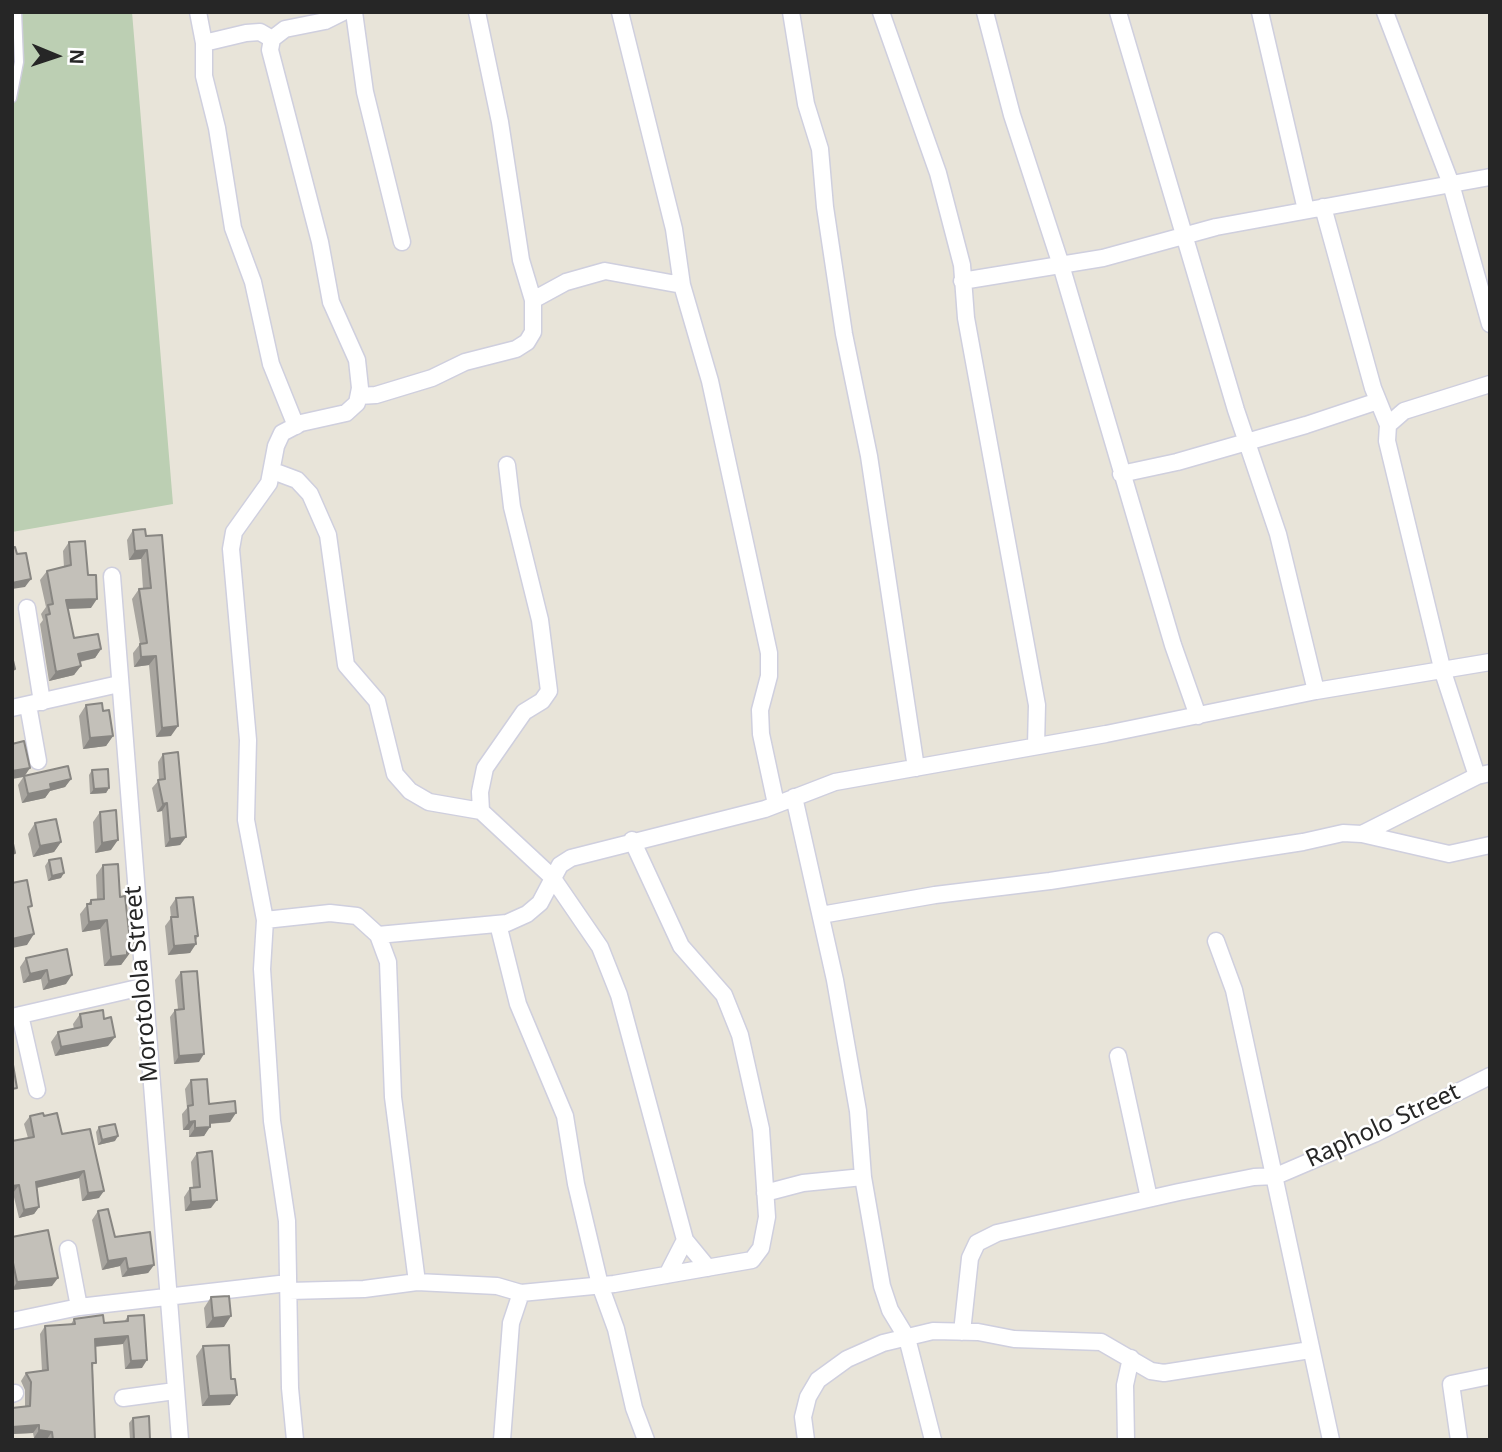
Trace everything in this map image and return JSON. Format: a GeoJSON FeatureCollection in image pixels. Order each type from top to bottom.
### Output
{"type":"FeatureCollection","features":[{"type":"Feature","properties":{"kind":"street"},"geometry":{"type":"LineString","coordinates":[[198,12],[204,43],[204,76],[217,128],[233,228],[253,282],[271,364],[296,426]]}},
{"type":"Feature","properties":{"kind":"street"},"geometry":{"type":"LineString","coordinates":[[272,39],[285,29],[325,21],[344,12]]}},
{"type":"Feature","properties":{"kind":"street"},"geometry":{"type":"LineString","coordinates":[[354,12],[365,92],[402,242]]}},
{"type":"Feature","properties":{"kind":"street"},"geometry":{"type":"LineString","coordinates":[[359,396],[376,395],[432,379],[465,362],[516,349],[527,342],[533,332],[533,300],[521,260],[500,122],[477,12]]}},
{"type":"Feature","properties":{"kind":"street"},"geometry":{"type":"LineString","coordinates":[[620,12],[674,229],[682,285],[710,381],[769,653],[769,676],[760,710],[761,734],[776,804]]}},
{"type":"Feature","properties":{"kind":"street"},"geometry":{"type":"LineString","coordinates":[[791,12],[806,104],[820,149],[831,245],[869,456],[916,768]]}},
{"type":"Feature","properties":{"kind":"street"},"geometry":{"type":"LineString","coordinates":[[881,12],[938,173],[962,265],[966,318],[1037,705],[1036,746]]}},
{"type":"Feature","properties":{"kind":"street"},"geometry":{"type":"LineString","coordinates":[[985,12],[1012,115],[1061,265],[1121,474],[1198,716]]}},
{"type":"Feature","properties":{"kind":"street"},"geometry":{"type":"LineString","coordinates":[[1118,12],[1247,442],[1278,534],[1316,691]]}},
{"type":"Feature","properties":{"kind":"street"},"geometry":{"type":"LineString","coordinates":[[1261,12],[1306,210]]}},
{"type":"Feature","properties":{"kind":"street"},"geometry":{"type":"LineString","coordinates":[[1385,12],[1451,184],[1490,324]]}},
{"type":"Feature","properties":{"kind":"street"},"geometry":{"type":"LineString","coordinates":[[204,43],[260,32],[272,39]]}},
{"type":"Feature","properties":{"kind":"street"},"geometry":{"type":"LineString","coordinates":[[272,39],[274,70],[286,104],[331,302],[357,360],[359,396],[357,403],[346,414],[296,426],[282,433],[275,446],[273,471],[262,493],[234,532],[231,549],[248,740],[246,820],[265,920],[264,994],[272,1121],[287,1221],[290,1388],[295,1440]]}},
{"type":"Feature","properties":{"kind":"street"},"geometry":{"type":"LineString","coordinates":[[962,281],[1103,258],[1185,236],[1306,210],[1490,177]]}},
{"type":"Feature","properties":{"kind":"street"},"geometry":{"type":"LineString","coordinates":[[1323,207],[1378,401],[1388,425],[1387,441],[1443,672],[1483,774],[1362,834]]}},
{"type":"Feature","properties":{"kind":"street"},"geometry":{"type":"LineString","coordinates":[[533,300],[566,282],[605,271],[682,285]]}},
{"type":"Feature","properties":{"kind":"street"},"geometry":{"type":"LineString","coordinates":[[1388,425],[1404,411],[1490,384]]}},
{"type":"Feature","properties":{"kind":"street"},"geometry":{"type":"LineString","coordinates":[[1121,474],[1247,442],[1378,401]]}},
{"type":"Feature","properties":{"kind":"street"},"geometry":{"type":"LineString","coordinates":[[481,811],[480,792],[485,768],[524,712],[542,702],[549,691],[540,620],[512,507],[507,465]]}},
{"type":"Feature","properties":{"kind":"street"},"geometry":{"type":"LineString","coordinates":[[273,471],[297,480],[310,494],[328,535],[346,665],[377,701],[395,774],[410,791],[429,802],[481,811],[552,877],[600,947],[620,995],[685,1240],[708,1268]]}},
{"type":"Feature","properties":{"kind":"street","name":"Morotolola Street"},"geometry":{"type":"LineString","coordinates":[[111,576],[180,1440]]}},
{"type":"Feature","properties":{"kind":"street"},"geometry":{"type":"LineString","coordinates":[[27,608],[27,705],[38,761]]}},
{"type":"Feature","properties":{"kind":"street"},"geometry":{"type":"LineString","coordinates":[[378,935],[498,924],[527,914],[540,902],[560,865],[570,858],[776,804],[835,782],[1198,716],[1316,691],[1443,672],[1490,662]]}},
{"type":"Feature","properties":{"kind":"street"},"geometry":{"type":"LineString","coordinates":[[27,705],[118,684]]}},
{"type":"Feature","properties":{"kind":"street"},"geometry":{"type":"LineString","coordinates":[[794,797],[821,915],[858,1111],[863,1177],[882,1286],[891,1310],[907,1338],[933,1440]]}},
{"type":"Feature","properties":{"kind":"street"},"geometry":{"type":"LineString","coordinates":[[821,915],[934,895],[1050,881],[1303,842],[1343,833],[1362,834],[1449,854],[1490,845]]}},
{"type":"Feature","properties":{"kind":"street"},"geometry":{"type":"LineString","coordinates":[[12,1321],[79,1307],[168,1295],[288,1287],[363,1289],[417,1282],[497,1286],[521,1293],[600,1285],[752,1260],[761,1248],[767,1217],[761,1129],[740,1035],[724,995],[681,946],[643,870],[632,841]]}},
{"type":"Feature","properties":{"kind":"street"},"geometry":{"type":"LineString","coordinates":[[265,920],[330,914],[357,916],[378,935],[388,962],[393,1097],[417,1282]]}},
{"type":"Feature","properties":{"kind":"street"},"geometry":{"type":"LineString","coordinates":[[498,924],[518,1003],[565,1116],[576,1184],[600,1285],[616,1329],[634,1408],[646,1440]]}},
{"type":"Feature","properties":{"kind":"street"},"geometry":{"type":"LineString","coordinates":[[1216,941],[1234,990],[1331,1440]]}},
{"type":"Feature","properties":{"kind":"street"},"geometry":{"type":"LineString","coordinates":[[37,1090],[16,1016],[142,988]]}},
{"type":"Feature","properties":{"kind":"street"},"geometry":{"type":"LineString","coordinates":[[1118,1056],[1149,1198]]}},
{"type":"Feature","properties":{"kind":"street","name":"Rapholo Street"},"geometry":{"type":"LineString","coordinates":[[962,1332],[970,1258],[977,1243],[997,1233],[1149,1198],[1254,1177],[1276,1176],[1374,1134],[1488,1080]]}},
{"type":"Feature","properties":{"kind":"street"},"geometry":{"type":"LineString","coordinates":[[765,1193],[803,1183],[863,1177]]}},
{"type":"Feature","properties":{"kind":"street"},"geometry":{"type":"LineString","coordinates":[[667,1275],[685,1240]]}},
{"type":"Feature","properties":{"kind":"street"},"geometry":{"type":"LineString","coordinates":[[68,1249],[79,1307]]}},
{"type":"Feature","properties":{"kind":"street"},"geometry":{"type":"LineString","coordinates":[[502,1440],[511,1323],[521,1293]]}},
{"type":"Feature","properties":{"kind":"street"},"geometry":{"type":"LineString","coordinates":[[807,1440],[803,1417],[808,1397],[818,1380],[847,1359],[883,1343],[933,1331],[1014,1339],[1101,1342],[1151,1371],[1164,1373],[1310,1350]]}},
{"type":"Feature","properties":{"kind":"street"},"geometry":{"type":"LineString","coordinates":[[1126,1440],[1125,1385],[1131,1358]]}},
{"type":"Feature","properties":{"kind":"street"},"geometry":{"type":"LineString","coordinates":[[1460,1440],[1451,1384],[1490,1376]]}},
{"type":"Feature","properties":{"kind":"street"},"geometry":{"type":"LineString","coordinates":[[123,1398],[175,1391]]}},
{"type":"Feature","properties":{"kind":"lane"},"geometry":{"type":"LineString","coordinates":[[12,98],[19,62],[17,12]]}},
{"type":"Feature","properties":{"kind":"green space"},"geometry":{"type":"Polygon","coordinates":[[[12,12],[132,12],[173,504],[12,532],[12,12]]]}},
{"type":"Feature","properties":{"kind":"building"},"geometry":{"type":"Polygon","coordinates":[[[145,529],[146,536],[162,535],[178,726],[162,728],[156,656],[141,657],[140,644],[147,643],[139,589],[151,588],[147,550],[135,551],[133,530],[145,529]]]}},
{"type":"Feature","properties":{"kind":"building"},"geometry":{"type":"Polygon","coordinates":[[[85,541],[88,575],[96,575],[97,599],[66,600],[74,638],[98,634],[101,649],[78,654],[81,666],[56,672],[46,615],[50,614],[48,605],[53,604],[47,571],[71,565],[69,542],[85,541]]]}},
{"type":"Feature","properties":{"kind":"building"},"geometry":{"type":"Polygon","coordinates":[[[15,547],[17,554],[26,553],[31,579],[12,583],[12,548],[15,547]]]}},
{"type":"Feature","properties":{"kind":"building"},"geometry":{"type":"Polygon","coordinates":[[[102,703],[103,711],[109,710],[113,736],[90,738],[86,705],[102,703]]]}},
{"type":"Feature","properties":{"kind":"building"},"geometry":{"type":"Polygon","coordinates":[[[24,741],[30,768],[12,771],[12,744],[24,741]]]}},
{"type":"Feature","properties":{"kind":"building"},"geometry":{"type":"Polygon","coordinates":[[[178,752],[186,837],[170,839],[167,803],[163,804],[158,780],[165,779],[163,754],[178,752]]]}},
{"type":"Feature","properties":{"kind":"building"},"geometry":{"type":"Polygon","coordinates":[[[68,766],[71,779],[50,784],[51,789],[28,794],[24,776],[68,766]]]}},
{"type":"Feature","properties":{"kind":"building"},"geometry":{"type":"Polygon","coordinates":[[[108,769],[109,788],[94,789],[92,770],[108,769]]]}},
{"type":"Feature","properties":{"kind":"building"},"geometry":{"type":"Polygon","coordinates":[[[116,810],[118,840],[102,843],[100,812],[116,810]]]}},
{"type":"Feature","properties":{"kind":"building"},"geometry":{"type":"Polygon","coordinates":[[[56,819],[61,842],[40,846],[35,823],[56,819]]]}},
{"type":"Feature","properties":{"kind":"building"},"geometry":{"type":"Polygon","coordinates":[[[61,858],[64,873],[52,876],[49,860],[61,858]]]}},
{"type":"Feature","properties":{"kind":"building"},"geometry":{"type":"Polygon","coordinates":[[[118,864],[120,897],[125,896],[129,932],[134,931],[135,946],[127,947],[127,955],[111,957],[107,920],[89,922],[87,904],[91,904],[91,900],[104,899],[103,865],[118,864]]]}},
{"type":"Feature","properties":{"kind":"building"},"geometry":{"type":"Polygon","coordinates":[[[27,880],[32,906],[28,907],[34,934],[12,939],[12,883],[27,880]]]}},
{"type":"Feature","properties":{"kind":"building"},"geometry":{"type":"Polygon","coordinates":[[[193,897],[198,936],[195,936],[196,944],[174,946],[171,917],[178,917],[176,898],[193,897]]]}},
{"type":"Feature","properties":{"kind":"building"},"geometry":{"type":"Polygon","coordinates":[[[67,949],[72,975],[49,981],[47,970],[30,974],[26,958],[67,949]]]}},
{"type":"Feature","properties":{"kind":"building"},"geometry":{"type":"Polygon","coordinates":[[[197,971],[204,1054],[179,1056],[175,1010],[184,1009],[181,972],[197,971]]]}},
{"type":"Feature","properties":{"kind":"building"},"geometry":{"type":"Polygon","coordinates":[[[103,1010],[104,1019],[111,1017],[115,1037],[61,1047],[58,1032],[82,1027],[80,1014],[103,1010]]]}},
{"type":"Feature","properties":{"kind":"building"},"geometry":{"type":"Polygon","coordinates":[[[12,1059],[17,1088],[12,1089],[12,1059]]]}},
{"type":"Feature","properties":{"kind":"building"},"geometry":{"type":"Polygon","coordinates":[[[207,1079],[209,1104],[235,1101],[236,1113],[210,1116],[210,1127],[195,1128],[195,1121],[189,1122],[188,1106],[193,1105],[191,1080],[207,1079]]]}},
{"type":"Feature","properties":{"kind":"building"},"geometry":{"type":"Polygon","coordinates":[[[43,1113],[44,1116],[57,1113],[62,1134],[90,1129],[104,1191],[88,1193],[84,1171],[36,1182],[39,1207],[24,1210],[19,1185],[12,1186],[12,1141],[34,1137],[30,1116],[43,1113]]]}},
{"type":"Feature","properties":{"kind":"building"},"geometry":{"type":"Polygon","coordinates":[[[115,1124],[118,1136],[102,1140],[99,1127],[115,1124]]]}},
{"type":"Feature","properties":{"kind":"building"},"geometry":{"type":"Polygon","coordinates":[[[212,1151],[217,1200],[191,1202],[190,1188],[200,1187],[197,1153],[212,1151]]]}},
{"type":"Feature","properties":{"kind":"building"},"geometry":{"type":"Polygon","coordinates":[[[108,1209],[115,1237],[150,1232],[154,1265],[128,1269],[126,1258],[108,1261],[98,1211],[108,1209]]]}},
{"type":"Feature","properties":{"kind":"building"},"geometry":{"type":"Polygon","coordinates":[[[48,1230],[58,1278],[17,1282],[12,1258],[12,1237],[48,1230]]]}},
{"type":"Feature","properties":{"kind":"building"},"geometry":{"type":"Polygon","coordinates":[[[229,1296],[231,1316],[213,1318],[211,1297],[229,1296]]]}},
{"type":"Feature","properties":{"kind":"building"},"geometry":{"type":"Polygon","coordinates":[[[103,1315],[104,1323],[128,1321],[128,1316],[144,1315],[147,1360],[131,1361],[128,1336],[95,1339],[96,1363],[92,1363],[95,1440],[53,1440],[52,1432],[39,1430],[39,1425],[12,1427],[12,1408],[30,1406],[31,1382],[26,1373],[48,1370],[45,1326],[75,1324],[74,1319],[103,1315]]]}},
{"type":"Feature","properties":{"kind":"building"},"geometry":{"type":"Polygon","coordinates":[[[229,1345],[231,1379],[235,1379],[237,1395],[209,1396],[203,1346],[229,1345]]]}},
{"type":"Feature","properties":{"kind":"building"},"geometry":{"type":"Polygon","coordinates":[[[149,1416],[150,1440],[134,1440],[133,1418],[149,1416]]]}}]}
